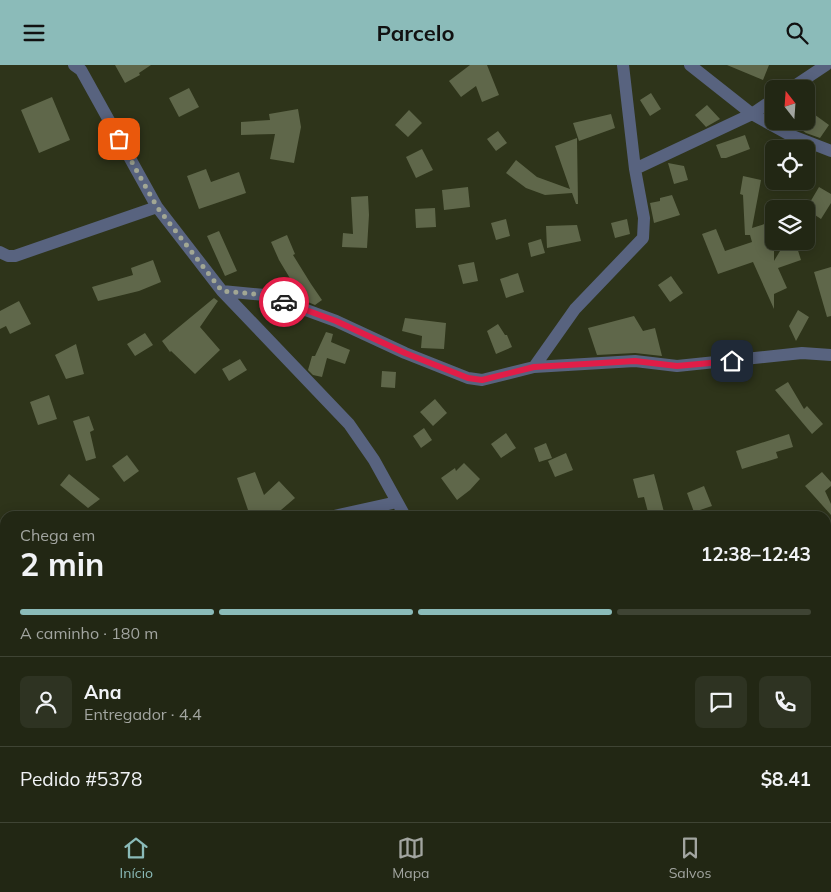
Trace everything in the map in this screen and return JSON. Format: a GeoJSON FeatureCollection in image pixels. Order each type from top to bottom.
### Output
{"type":"FeatureCollection","features":[{"type":"Feature","properties":{"kind":"street"},"geometry":{"type":"LineString","coordinates":[[74,65],[81,70],[157,207],[222,291],[349,424],[374,459],[402,511]]}},
{"type":"Feature","properties":{"kind":"street"},"geometry":{"type":"LineString","coordinates":[[534,367],[575,309],[643,238],[644,218],[635,169],[623,65]]}},
{"type":"Feature","properties":{"kind":"street"},"geometry":{"type":"LineString","coordinates":[[690,65],[752,114],[790,135],[831,151]]}},
{"type":"Feature","properties":{"kind":"street"},"geometry":{"type":"LineString","coordinates":[[804,80],[826,65]]}},
{"type":"Feature","properties":{"kind":"street"},"geometry":{"type":"LineString","coordinates":[[635,169],[752,114],[765,105]]}},
{"type":"Feature","properties":{"kind":"street"},"geometry":{"type":"LineString","coordinates":[[0,252],[8,256],[15,256],[157,207]]}},
{"type":"Feature","properties":{"kind":"street"},"geometry":{"type":"LineString","coordinates":[[222,291],[265,295],[336,321],[405,353],[468,378],[482,380],[534,367],[635,361],[677,366],[802,353],[831,355]]}},
{"type":"Feature","properties":{"kind":"street"},"geometry":{"type":"LineString","coordinates":[[356,511],[397,502]]}},
{"type":"Feature","properties":{"kind":"building"},"geometry":{"type":"Polygon","coordinates":[[[115,65],[151,65],[139,73],[140,75],[125,83],[115,65]]]}},
{"type":"Feature","properties":{"kind":"building"},"geometry":{"type":"Polygon","coordinates":[[[470,65],[487,65],[499,95],[482,102],[476,86],[461,97],[449,81],[470,65]]]}},
{"type":"Feature","properties":{"kind":"building"},"geometry":{"type":"Polygon","coordinates":[[[727,65],[769,65],[763,80],[727,65]]]}},
{"type":"Feature","properties":{"kind":"building"},"geometry":{"type":"Polygon","coordinates":[[[189,88],[199,107],[179,117],[169,98],[189,88]]]}},
{"type":"Feature","properties":{"kind":"building"},"geometry":{"type":"Polygon","coordinates":[[[651,93],[661,109],[650,116],[640,100],[651,93]]]}},
{"type":"Feature","properties":{"kind":"building"},"geometry":{"type":"Polygon","coordinates":[[[52,97],[70,140],[39,153],[21,110],[52,97]]]}},
{"type":"Feature","properties":{"kind":"building"},"geometry":{"type":"Polygon","coordinates":[[[707,105],[720,119],[706,127],[695,115],[707,105]]]}},
{"type":"Feature","properties":{"kind":"building"},"geometry":{"type":"Polygon","coordinates":[[[298,109],[301,127],[294,163],[270,159],[275,134],[241,135],[241,122],[270,120],[269,114],[298,109]]]}},
{"type":"Feature","properties":{"kind":"building"},"geometry":{"type":"Polygon","coordinates":[[[409,110],[422,123],[408,137],[395,125],[409,110]]]}},
{"type":"Feature","properties":{"kind":"building"},"geometry":{"type":"Polygon","coordinates":[[[611,114],[615,128],[579,141],[573,123],[611,114]]]}},
{"type":"Feature","properties":{"kind":"building"},"geometry":{"type":"Polygon","coordinates":[[[815,115],[829,125],[820,138],[802,130],[815,130],[815,115]]]}},
{"type":"Feature","properties":{"kind":"building"},"geometry":{"type":"Polygon","coordinates":[[[498,131],[507,143],[496,151],[487,139],[498,131]]]}},
{"type":"Feature","properties":{"kind":"building"},"geometry":{"type":"Polygon","coordinates":[[[745,135],[750,149],[721,158],[716,145],[745,135]]]}},
{"type":"Feature","properties":{"kind":"building"},"geometry":{"type":"Polygon","coordinates":[[[577,138],[578,204],[576,204],[572,193],[545,195],[526,188],[506,173],[516,160],[537,177],[570,189],[555,146],[577,138]]]}},
{"type":"Feature","properties":{"kind":"building"},"geometry":{"type":"Polygon","coordinates":[[[422,149],[433,170],[416,178],[406,157],[422,149]]]}},
{"type":"Feature","properties":{"kind":"building"},"geometry":{"type":"Polygon","coordinates":[[[668,163],[684,166],[688,180],[674,184],[668,163]]]}},
{"type":"Feature","properties":{"kind":"building"},"geometry":{"type":"Polygon","coordinates":[[[206,169],[211,182],[239,172],[246,193],[199,209],[187,176],[206,169]]]}},
{"type":"Feature","properties":{"kind":"building"},"geometry":{"type":"Polygon","coordinates":[[[743,176],[761,180],[752,228],[765,224],[765,250],[774,250],[774,261],[781,250],[798,250],[801,260],[778,268],[787,288],[774,294],[774,309],[753,262],[718,274],[702,234],[716,229],[725,251],[752,242],[750,235],[745,235],[743,195],[740,194],[743,176]]]}},
{"type":"Feature","properties":{"kind":"building"},"geometry":{"type":"Polygon","coordinates":[[[468,187],[470,207],[444,210],[442,190],[468,187]]]}},
{"type":"Feature","properties":{"kind":"building"},"geometry":{"type":"Polygon","coordinates":[[[819,187],[831,194],[831,203],[821,219],[815,215],[815,200],[811,200],[819,187]]]}},
{"type":"Feature","properties":{"kind":"building"},"geometry":{"type":"Polygon","coordinates":[[[672,195],[680,215],[654,223],[650,203],[660,201],[660,198],[672,195]]]}},
{"type":"Feature","properties":{"kind":"building"},"geometry":{"type":"Polygon","coordinates":[[[368,196],[367,248],[342,247],[343,233],[353,234],[351,197],[368,196]]]}},
{"type":"Feature","properties":{"kind":"building"},"geometry":{"type":"Polygon","coordinates":[[[435,208],[436,227],[416,228],[415,209],[435,208]]]}},
{"type":"Feature","properties":{"kind":"building"},"geometry":{"type":"Polygon","coordinates":[[[506,219],[510,236],[496,240],[491,223],[506,219]]]}},
{"type":"Feature","properties":{"kind":"building"},"geometry":{"type":"Polygon","coordinates":[[[627,219],[630,234],[615,238],[611,223],[627,219]]]}},
{"type":"Feature","properties":{"kind":"building"},"geometry":{"type":"Polygon","coordinates":[[[577,225],[581,241],[547,248],[546,226],[577,225]]]}},
{"type":"Feature","properties":{"kind":"building"},"geometry":{"type":"Polygon","coordinates":[[[219,231],[237,271],[225,276],[207,236],[219,231]]]}},
{"type":"Feature","properties":{"kind":"building"},"geometry":{"type":"Polygon","coordinates":[[[287,235],[295,254],[293,255],[322,300],[315,305],[303,300],[279,260],[271,242],[287,235]]]}},
{"type":"Feature","properties":{"kind":"building"},"geometry":{"type":"Polygon","coordinates":[[[541,239],[545,253],[531,257],[528,243],[541,239]]]}},
{"type":"Feature","properties":{"kind":"building"},"geometry":{"type":"Polygon","coordinates":[[[153,260],[161,282],[139,291],[98,301],[92,287],[133,275],[131,268],[153,260]]]}},
{"type":"Feature","properties":{"kind":"building"},"geometry":{"type":"Polygon","coordinates":[[[474,262],[478,281],[463,284],[458,265],[474,262]]]}},
{"type":"Feature","properties":{"kind":"building"},"geometry":{"type":"Polygon","coordinates":[[[831,267],[831,316],[827,317],[814,272],[831,267]]]}},
{"type":"Feature","properties":{"kind":"building"},"geometry":{"type":"Polygon","coordinates":[[[518,273],[524,292],[506,298],[500,279],[518,273]]]}},
{"type":"Feature","properties":{"kind":"building"},"geometry":{"type":"Polygon","coordinates":[[[671,276],[683,293],[670,302],[658,285],[671,276]]]}},
{"type":"Feature","properties":{"kind":"building"},"geometry":{"type":"Polygon","coordinates":[[[214,298],[218,301],[200,327],[220,350],[195,374],[170,352],[162,341],[214,298]]]}},
{"type":"Feature","properties":{"kind":"building"},"geometry":{"type":"Polygon","coordinates":[[[19,301],[31,324],[10,334],[6,326],[0,329],[0,311],[19,301]]]}},
{"type":"Feature","properties":{"kind":"building"},"geometry":{"type":"Polygon","coordinates":[[[798,310],[809,317],[796,341],[789,326],[798,310]]]}},
{"type":"Feature","properties":{"kind":"building"},"geometry":{"type":"Polygon","coordinates":[[[634,316],[643,331],[655,328],[662,356],[635,353],[597,355],[588,328],[634,316]]]}},
{"type":"Feature","properties":{"kind":"building"},"geometry":{"type":"Polygon","coordinates":[[[405,318],[446,323],[444,349],[421,348],[422,336],[402,331],[405,318]]]}},
{"type":"Feature","properties":{"kind":"building"},"geometry":{"type":"Polygon","coordinates":[[[498,324],[505,335],[507,335],[512,347],[496,354],[487,331],[498,324]]]}},
{"type":"Feature","properties":{"kind":"building"},"geometry":{"type":"Polygon","coordinates":[[[326,332],[333,334],[331,342],[350,350],[345,364],[327,358],[322,377],[313,375],[308,370],[312,356],[315,356],[326,332]]]}},
{"type":"Feature","properties":{"kind":"building"},"geometry":{"type":"Polygon","coordinates":[[[145,333],[153,345],[135,356],[127,344],[145,333]]]}},
{"type":"Feature","properties":{"kind":"building"},"geometry":{"type":"Polygon","coordinates":[[[76,344],[84,374],[66,379],[55,355],[76,344]]]}},
{"type":"Feature","properties":{"kind":"building"},"geometry":{"type":"Polygon","coordinates":[[[240,359],[247,370],[229,381],[222,369],[240,359]]]}},
{"type":"Feature","properties":{"kind":"building"},"geometry":{"type":"Polygon","coordinates":[[[382,371],[396,372],[395,388],[381,387],[382,371]]]}},
{"type":"Feature","properties":{"kind":"building"},"geometry":{"type":"Polygon","coordinates":[[[788,382],[804,409],[807,406],[823,424],[812,434],[775,390],[788,382]]]}},
{"type":"Feature","properties":{"kind":"building"},"geometry":{"type":"Polygon","coordinates":[[[49,395],[57,419],[38,425],[30,402],[49,395]]]}},
{"type":"Feature","properties":{"kind":"building"},"geometry":{"type":"Polygon","coordinates":[[[435,399],[447,413],[433,426],[420,412],[435,399]]]}},
{"type":"Feature","properties":{"kind":"building"},"geometry":{"type":"Polygon","coordinates":[[[89,416],[94,430],[90,432],[96,458],[86,461],[73,421],[89,416]]]}},
{"type":"Feature","properties":{"kind":"building"},"geometry":{"type":"Polygon","coordinates":[[[424,428],[432,440],[421,448],[413,436],[424,428]]]}},
{"type":"Feature","properties":{"kind":"building"},"geometry":{"type":"Polygon","coordinates":[[[506,433],[516,448],[501,458],[491,444],[506,433]]]}},
{"type":"Feature","properties":{"kind":"building"},"geometry":{"type":"Polygon","coordinates":[[[789,434],[793,447],[776,452],[778,458],[742,469],[736,451],[789,434]]]}},
{"type":"Feature","properties":{"kind":"building"},"geometry":{"type":"Polygon","coordinates":[[[546,443],[552,458],[539,462],[534,448],[546,443]]]}},
{"type":"Feature","properties":{"kind":"building"},"geometry":{"type":"Polygon","coordinates":[[[566,453],[573,470],[555,477],[548,461],[566,453]]]}},
{"type":"Feature","properties":{"kind":"building"},"geometry":{"type":"Polygon","coordinates":[[[127,455],[139,471],[124,482],[112,466],[127,455]]]}},
{"type":"Feature","properties":{"kind":"building"},"geometry":{"type":"Polygon","coordinates":[[[464,463],[480,479],[457,500],[441,478],[455,468],[456,471],[464,463]]]}},
{"type":"Feature","properties":{"kind":"building"},"geometry":{"type":"Polygon","coordinates":[[[255,472],[264,495],[279,481],[295,498],[280,511],[249,511],[237,478],[255,472]]]}},
{"type":"Feature","properties":{"kind":"building"},"geometry":{"type":"Polygon","coordinates":[[[822,472],[831,482],[831,486],[825,491],[831,504],[831,511],[827,511],[805,486],[822,472]]]}},
{"type":"Feature","properties":{"kind":"building"},"geometry":{"type":"Polygon","coordinates":[[[69,474],[100,499],[88,508],[60,485],[69,474]]]}},
{"type":"Feature","properties":{"kind":"building"},"geometry":{"type":"Polygon","coordinates":[[[654,474],[664,511],[648,511],[644,497],[638,498],[633,479],[654,474]]]}},
{"type":"Feature","properties":{"kind":"building"},"geometry":{"type":"Polygon","coordinates":[[[704,486],[712,506],[694,511],[687,493],[704,486]]]}},
{"type":"Feature","properties":{"kind":"way so far"},"geometry":{"type":"LineString","coordinates":[[119,139],[157,207],[222,291],[265,295],[284,302]]}},
{"type":"Feature","properties":{"kind":"route"},"geometry":{"type":"LineString","coordinates":[[284,302],[336,321],[405,353],[468,378],[482,380],[534,367],[635,361],[677,366],[732,361]]}}]}
